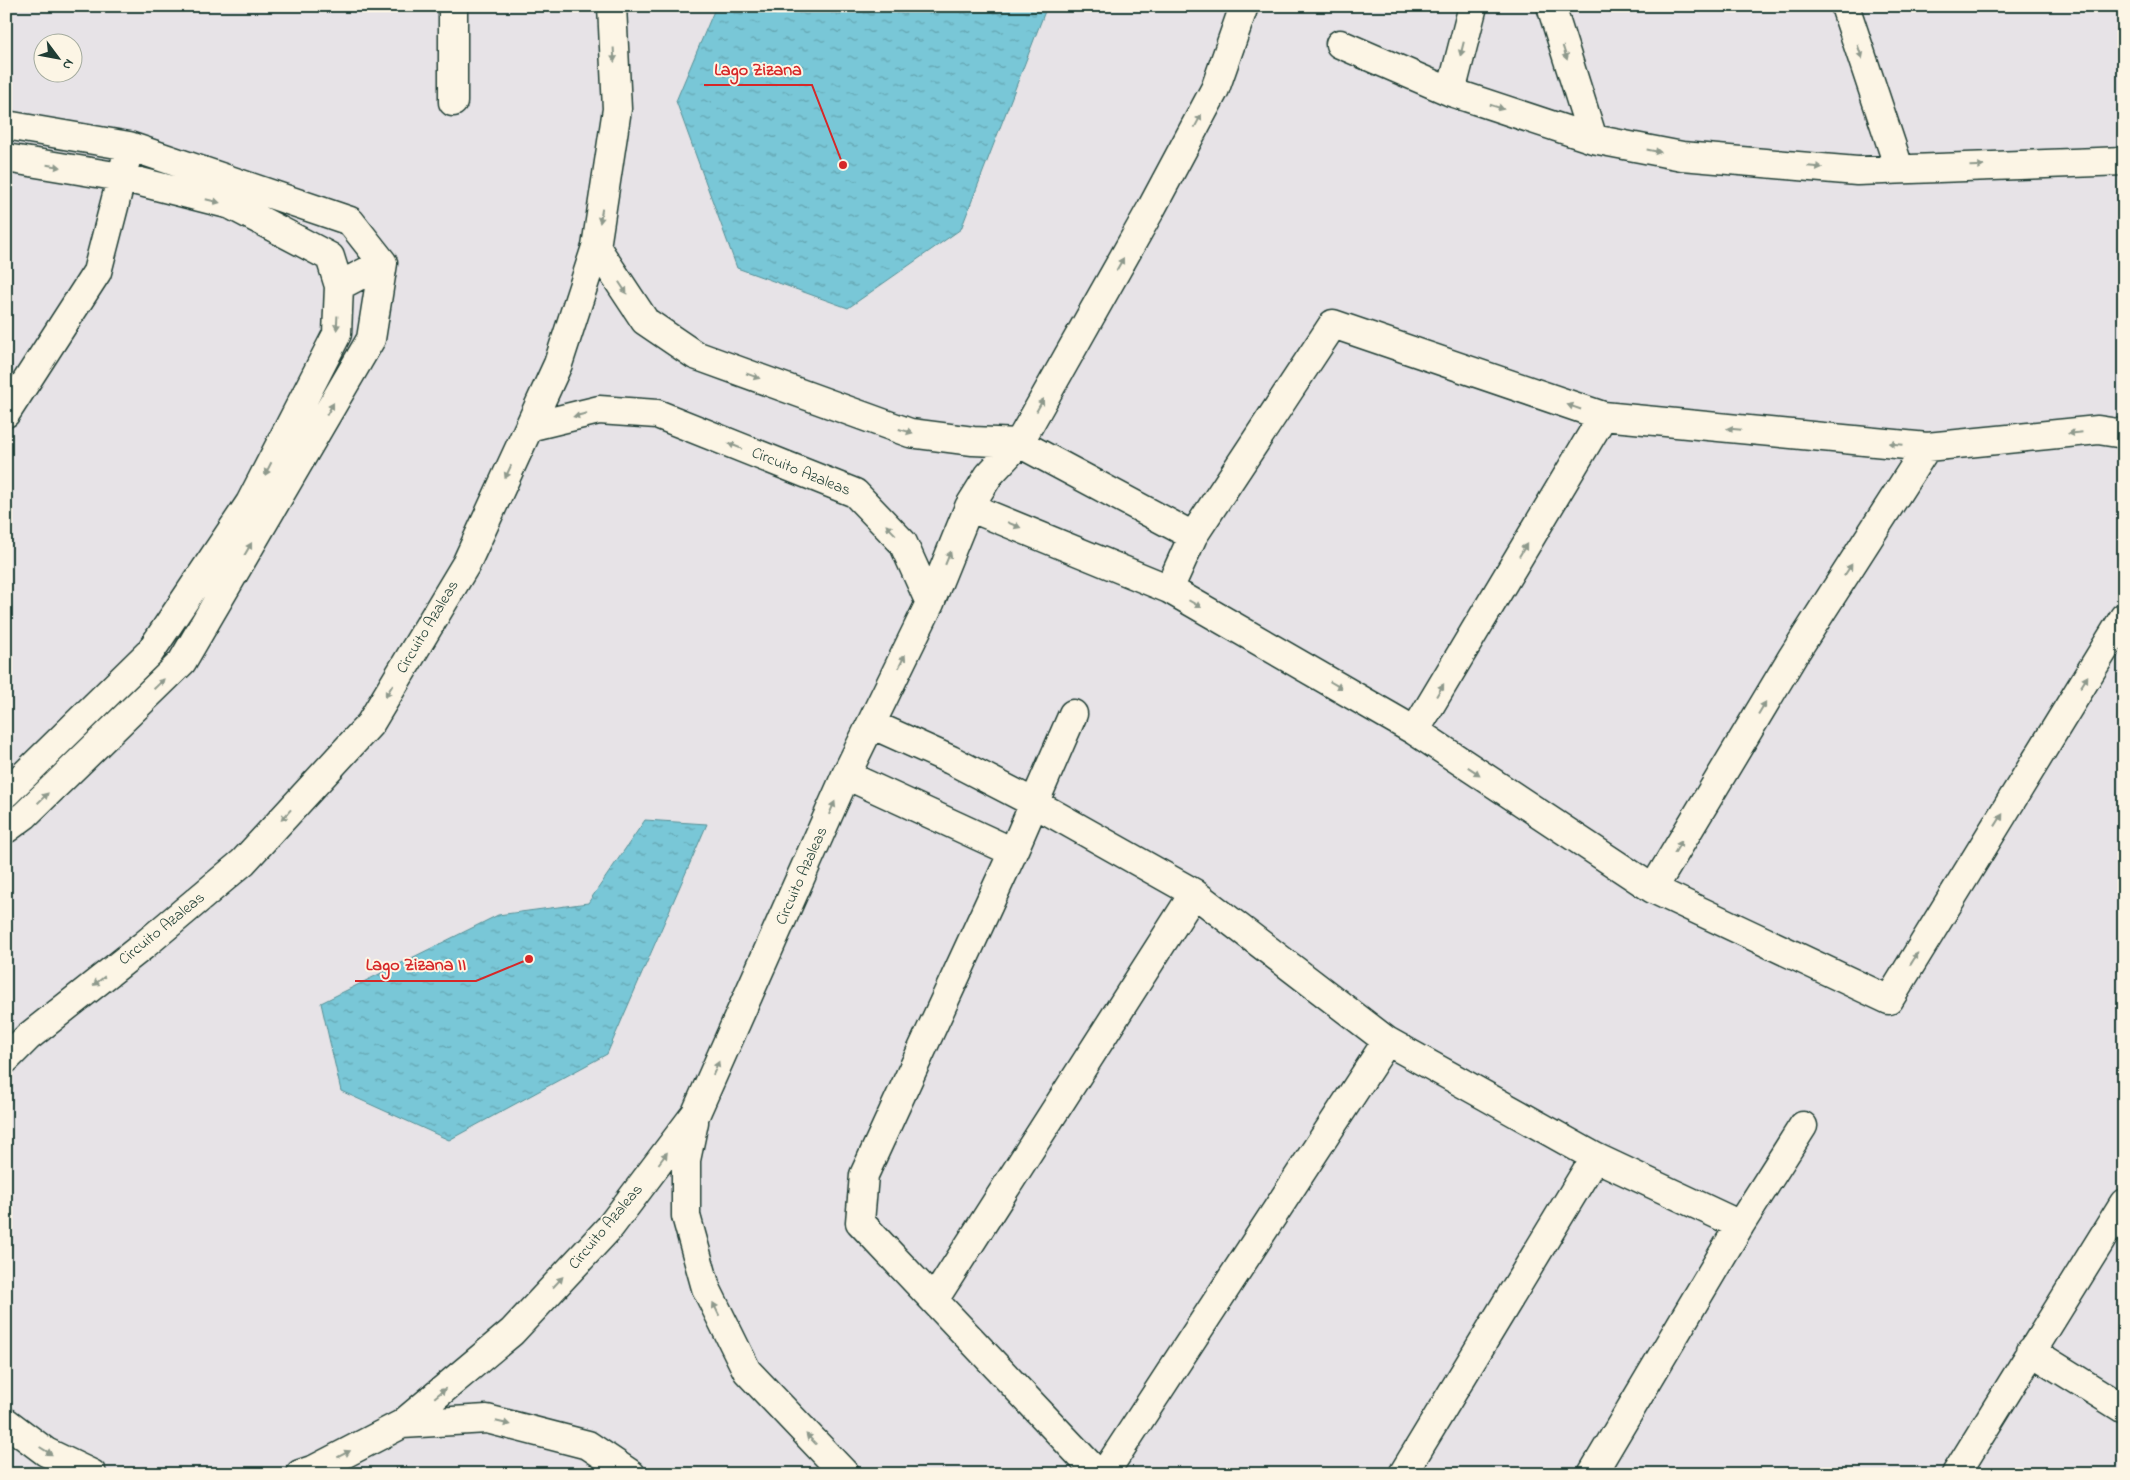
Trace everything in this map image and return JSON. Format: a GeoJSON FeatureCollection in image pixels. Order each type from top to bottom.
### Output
{"type":"FeatureCollection","features":[{"type":"Feature","properties":{"kind":"street"},"geometry":{"type":"LineString","coordinates":[[453,6],[453,102]]}},
{"type":"Feature","properties":{"kind":"street"},"geometry":{"type":"LineString","coordinates":[[529,427],[558,364],[596,247],[617,109],[612,6]]}},
{"type":"Feature","properties":{"kind":"street"},"geometry":{"type":"LineString","coordinates":[[930,603],[969,507],[989,475],[1019,442],[1151,209],[1215,89],[1244,6]]}},
{"type":"Feature","properties":{"kind":"street"},"geometry":{"type":"LineString","coordinates":[[1451,92],[1473,6]]}},
{"type":"Feature","properties":{"kind":"street"},"geometry":{"type":"LineString","coordinates":[[1551,6],[1593,139]]}},
{"type":"Feature","properties":{"kind":"street"},"geometry":{"type":"LineString","coordinates":[[1845,6],[1899,168]]}},
{"type":"Feature","properties":{"kind":"street"},"geometry":{"type":"LineString","coordinates":[[1340,44],[1451,92],[1593,139],[1682,156],[1857,171],[2124,161]]}},
{"type":"Feature","properties":{"kind":"street"},"geometry":{"type":"LineString","coordinates":[[6,125],[129,146],[350,221],[383,264],[371,339],[182,662],[25,815],[6,829]]}},
{"type":"Feature","properties":{"kind":"street"},"geometry":{"type":"LineString","coordinates":[[6,413],[97,272],[129,146]]}},
{"type":"Feature","properties":{"kind":"street"},"geometry":{"type":"LineString","coordinates":[[6,158],[122,178],[231,205],[330,257],[339,286],[337,334],[250,503],[150,652],[6,793]]}},
{"type":"Feature","properties":{"kind":"street"},"geometry":{"type":"LineString","coordinates":[[596,247],[645,321],[694,355],[910,433],[973,442],[1019,442],[1193,536]]}},
{"type":"Feature","properties":{"kind":"street"},"geometry":{"type":"LineString","coordinates":[[339,286],[383,264]]}},
{"type":"Feature","properties":{"kind":"street"},"geometry":{"type":"LineString","coordinates":[[1169,589],[1193,536],[1333,324],[1603,416],[1927,447],[2098,430],[2124,434]]}},
{"type":"Feature","properties":{"kind":"street","name":"Circuito Azaleas"},"geometry":{"type":"LineString","coordinates":[[6,1059],[28,1036],[142,946],[243,862],[370,724],[466,564],[529,427],[599,410],[657,414],[855,493],[903,543],[930,603],[846,775],[696,1113],[610,1227],[512,1332],[402,1424],[315,1470],[300,1474]]}},
{"type":"Feature","properties":{"kind":"street"},"geometry":{"type":"LineString","coordinates":[[1415,731],[1603,416]]}},
{"type":"Feature","properties":{"kind":"street"},"geometry":{"type":"LineString","coordinates":[[1653,889],[1793,656],[1927,447]]}},
{"type":"Feature","properties":{"kind":"street"},"geometry":{"type":"LineString","coordinates":[[969,507],[1169,589],[1415,731],[1653,889],[1889,1000],[2124,617]]}},
{"type":"Feature","properties":{"kind":"street"},"geometry":{"type":"LineString","coordinates":[[1073,714],[1013,852],[864,1175],[860,1222],[1098,1474]]}},
{"type":"Feature","properties":{"kind":"street"},"geometry":{"type":"LineString","coordinates":[[871,724],[950,760],[1034,803],[1194,893],[1387,1041],[1595,1157],[1740,1225]]}},
{"type":"Feature","properties":{"kind":"street"},"geometry":{"type":"LineString","coordinates":[[846,775],[1013,852]]}},
{"type":"Feature","properties":{"kind":"street"},"geometry":{"type":"LineString","coordinates":[[934,1300],[1194,893]]}},
{"type":"Feature","properties":{"kind":"street"},"geometry":{"type":"LineString","coordinates":[[1104,1474],[1387,1041]]}},
{"type":"Feature","properties":{"kind":"street"},"geometry":{"type":"LineString","coordinates":[[696,1113],[686,1160],[686,1216],[706,1288],[747,1371],[845,1474]]}},
{"type":"Feature","properties":{"kind":"street"},"geometry":{"type":"LineString","coordinates":[[1592,1474],[1740,1225],[1803,1126]]}},
{"type":"Feature","properties":{"kind":"street"},"geometry":{"type":"LineString","coordinates":[[1403,1474],[1595,1157]]}},
{"type":"Feature","properties":{"kind":"street"},"geometry":{"type":"LineString","coordinates":[[1956,1474],[2124,1203]]}},
{"type":"Feature","properties":{"kind":"street"},"geometry":{"type":"LineString","coordinates":[[2031,1351],[2124,1409]]}},
{"type":"Feature","properties":{"kind":"street"},"geometry":{"type":"LineString","coordinates":[[402,1424],[487,1419],[588,1445],[631,1474]]}},
{"type":"Feature","properties":{"kind":"street"},"geometry":{"type":"LineString","coordinates":[[6,1422],[46,1452],[92,1474]]}},
{"type":"Feature","properties":{"kind":"water"},"geometry":{"type":"Polygon","coordinates":[[[716,6],[1047,6],[961,229],[848,308],[737,268],[676,101],[716,6]]]}},
{"type":"Feature","properties":{"kind":"water"},"geometry":{"type":"Polygon","coordinates":[[[645,820],[707,824],[607,1054],[449,1140],[341,1091],[321,1003],[498,915],[588,903],[645,820]]]}},
{"type":"Feature","properties":{"kind":"place","name":"Lago Zizana"},"geometry":{"type":"Point","coordinates":[843,165]}},
{"type":"Feature","properties":{"kind":"place","name":"Lago Zizana II"},"geometry":{"type":"Point","coordinates":[529,959]}}]}
